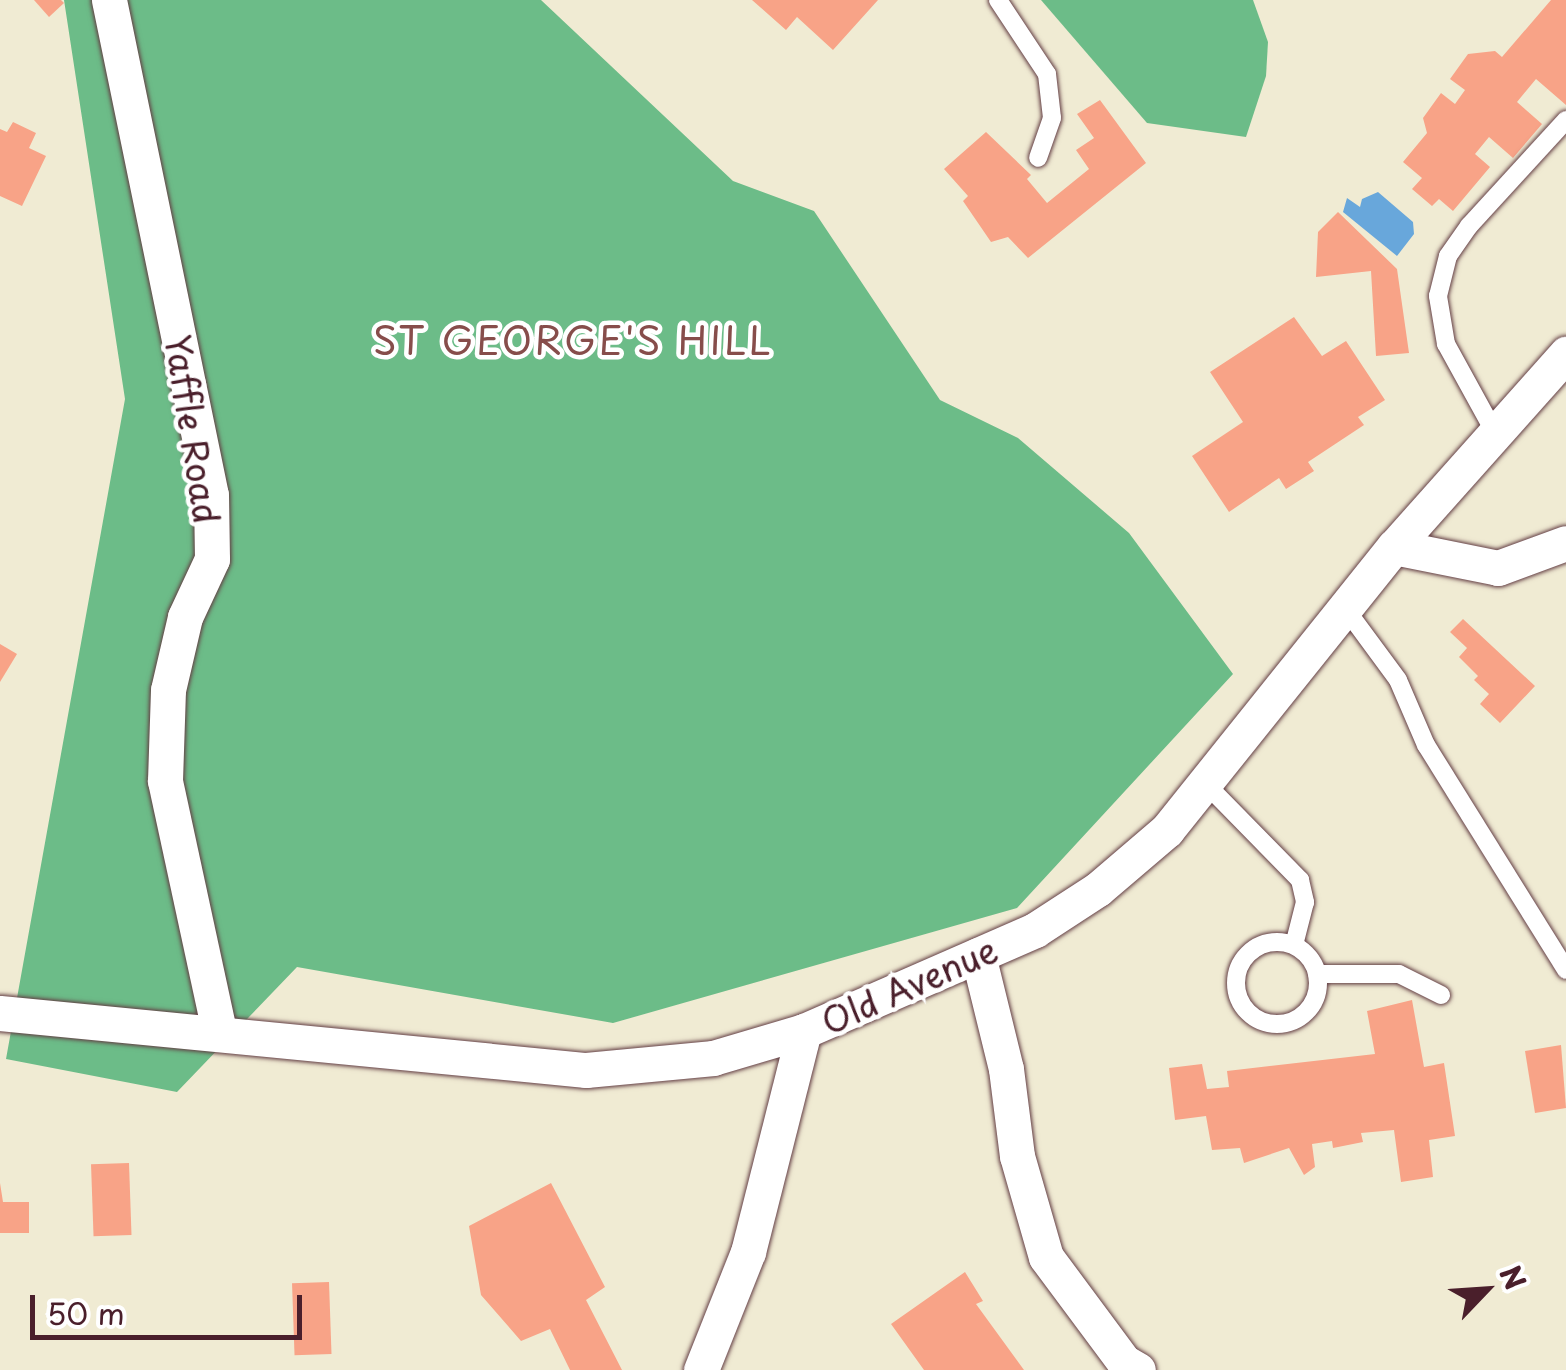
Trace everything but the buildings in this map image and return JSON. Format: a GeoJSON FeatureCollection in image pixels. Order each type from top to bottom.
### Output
{"type":"FeatureCollection","features":[{"type":"Feature","properties":{"kind":"street","name":"Yaffle Road"},"geometry":{"type":"LineString","coordinates":[[109,0],[211,494],[212,560],[185,617],[168,690],[166,781],[219,1030]]}},
{"type":"Feature","properties":{"kind":"street","name":"Old Avenue"},"geometry":{"type":"LineString","coordinates":[[0,1013],[219,1030],[586,1070],[713,1058],[804,1031],[1035,930],[1098,889],[1167,830],[1394,547],[1566,354]]}},
{"type":"Feature","properties":{"kind":"street"},"geometry":{"type":"LineString","coordinates":[[1394,547],[1498,568],[1566,542]]}},
{"type":"Feature","properties":{"kind":"street"},"geometry":{"type":"LineString","coordinates":[[978,955],[1006,1069],[1017,1156],[1046,1257],[1124,1362],[1138,1370]]}},
{"type":"Feature","properties":{"kind":"street"},"geometry":{"type":"LineString","coordinates":[[701,1370],[748,1252],[804,1031]]}},
{"type":"Feature","properties":{"kind":"lane"},"geometry":{"type":"LineString","coordinates":[[998,0],[1048,74],[1052,118],[1038,158]]}},
{"type":"Feature","properties":{"kind":"lane"},"geometry":{"type":"LineString","coordinates":[[1496,433],[1446,344],[1438,296],[1448,256],[1469,226],[1566,120]]}},
{"type":"Feature","properties":{"kind":"lane"},"geometry":{"type":"LineString","coordinates":[[1345,608],[1398,680],[1426,746],[1566,970]]}},
{"type":"Feature","properties":{"kind":"lane"},"geometry":{"type":"LineString","coordinates":[[1205,783],[1300,880],[1305,902],[1294,945]]}},
{"type":"Feature","properties":{"kind":"lane"},"geometry":{"type":"LineString","coordinates":[[1266,943],[1294,945],[1317,974],[1315,999],[1299,1018],[1273,1024],[1248,1012],[1236,986],[1243,959],[1266,943]]}},
{"type":"Feature","properties":{"kind":"lane"},"geometry":{"type":"LineString","coordinates":[[1317,974],[1399,974],[1441,996]]}},
{"type":"Feature","properties":{"kind":"green space"},"geometry":{"type":"Polygon","coordinates":[[[64,0],[541,0],[733,181],[814,211],[940,400],[1018,438],[1129,533],[1233,674],[1017,908],[613,1023],[297,967],[177,1092],[6,1059],[125,399],[64,0]]]}},
{"type":"Feature","properties":{"kind":"green space"},"geometry":{"type":"Polygon","coordinates":[[[1041,0],[1253,0],[1268,42],[1266,76],[1246,137],[1147,123],[1041,0]]]}},
{"type":"Feature","properties":{"kind":"water"},"geometry":{"type":"Polygon","coordinates":[[[1378,192],[1413,222],[1414,234],[1397,256],[1343,212],[1347,198],[1360,207],[1362,199],[1378,192]]]}},
{"type":"Feature","properties":{"kind":"district","name":"ST GEORGE'S HILL"},"geometry":{"type":"Point","coordinates":[573,340]}}]}
